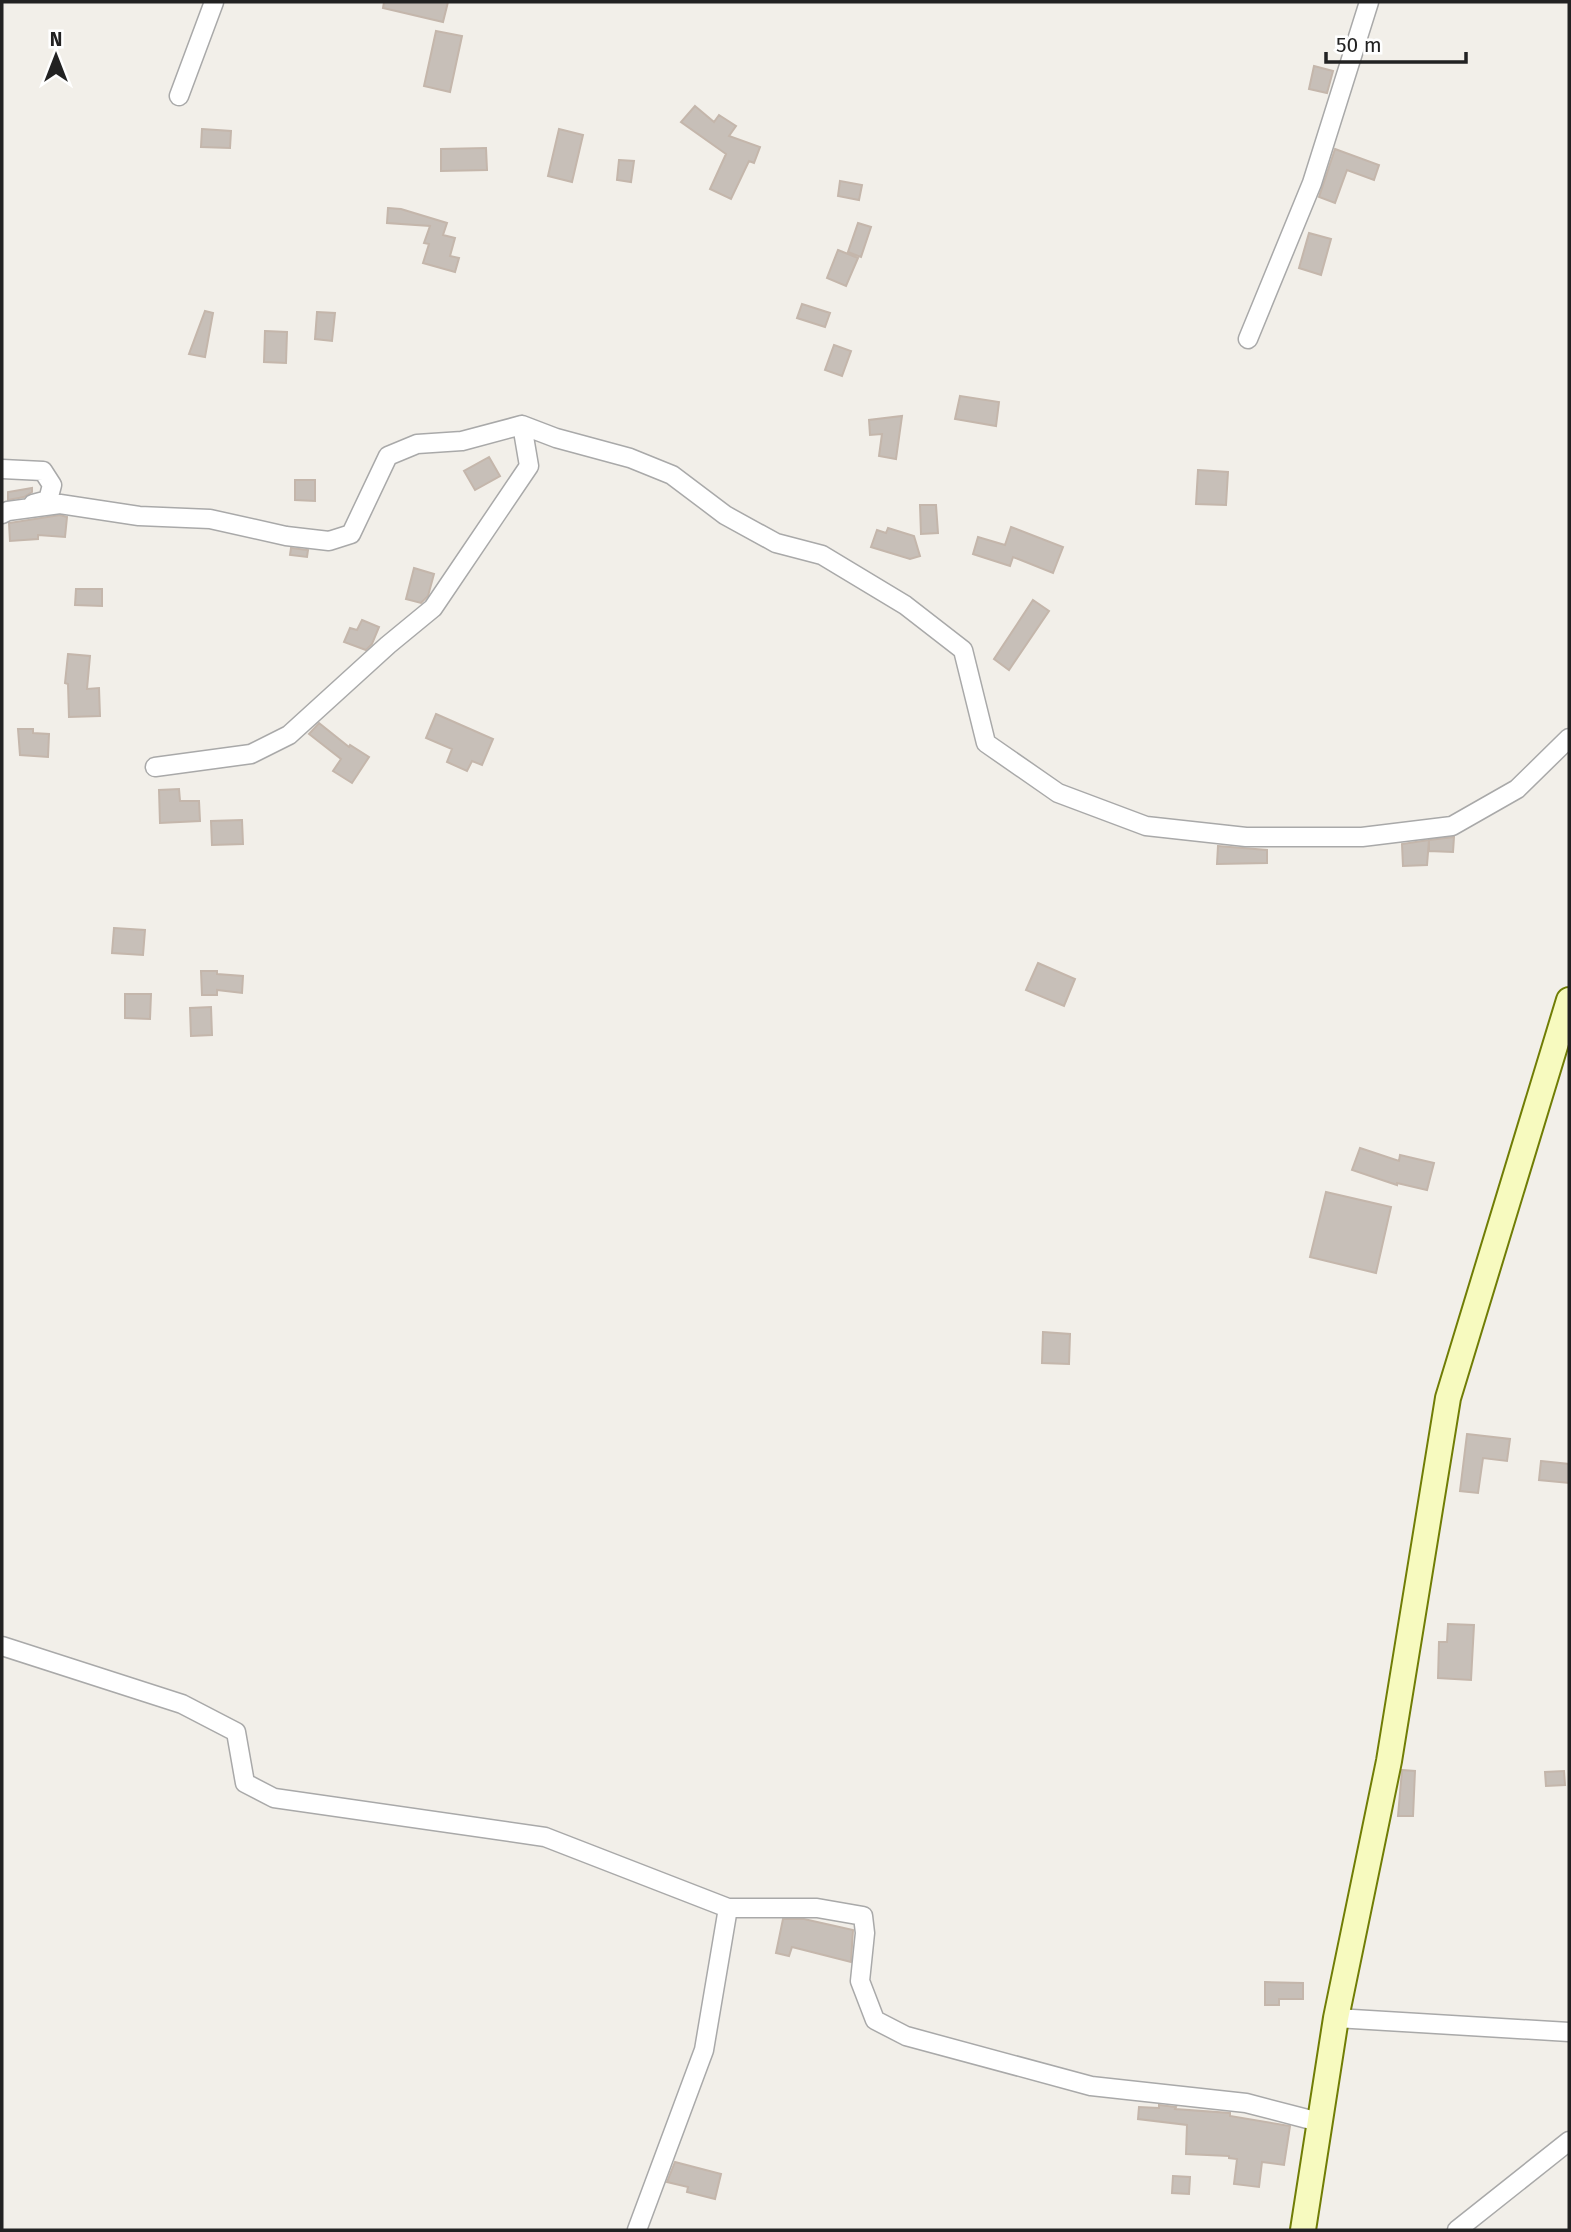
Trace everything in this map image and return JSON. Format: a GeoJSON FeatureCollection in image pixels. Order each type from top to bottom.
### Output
{"type":"FeatureCollection","features":[{"type":"Feature","properties":{"kind":"main road"},"geometry":{"type":"LineString","coordinates":[[1303,2230],[1336,2018],[1389,1761],[1448,1398],[1569,1000]]}},
{"type":"Feature","properties":{"kind":"street"},"geometry":{"type":"LineString","coordinates":[[179,96],[215,2]]}},
{"type":"Feature","properties":{"kind":"street"},"geometry":{"type":"LineString","coordinates":[[1248,339],[1312,183],[1369,2]]}},
{"type":"Feature","properties":{"kind":"street"},"geometry":{"type":"LineString","coordinates":[[155,767],[251,754],[289,735],[387,645],[433,608],[528,466],[522,425]]}},
{"type":"Feature","properties":{"kind":"street"},"geometry":{"type":"LineString","coordinates":[[5,513],[60,504],[139,516],[210,519],[286,536],[329,541],[351,534],[388,456],[417,444],[462,441],[522,425],[556,438],[630,458],[672,475],[725,515],[776,543],[822,555],[905,606],[963,650],[986,743],[1058,793],[1146,826],[1246,836],[1362,838],[1452,826],[1517,789],[1569,738]]}},
{"type":"Feature","properties":{"kind":"street"},"geometry":{"type":"LineString","coordinates":[[2,469],[43,471],[52,485],[48,500],[5,513]]}},
{"type":"Feature","properties":{"kind":"street"},"geometry":{"type":"LineString","coordinates":[[2,1646],[183,1704],[236,1732],[245,1783],[274,1798],[545,1837],[728,1908],[817,1908],[863,1916],[865,1933],[860,1981],[875,2020],[906,2036],[1091,2086],[1247,2104],[1319,2122]]}},
{"type":"Feature","properties":{"kind":"street"},"geometry":{"type":"LineString","coordinates":[[637,2230],[704,2050],[728,1908]]}},
{"type":"Feature","properties":{"kind":"street"},"geometry":{"type":"LineString","coordinates":[[1336,2018],[1569,2032]]}},
{"type":"Feature","properties":{"kind":"street"},"geometry":{"type":"LineString","coordinates":[[1457,2230],[1569,2141]]}},
{"type":"Feature","properties":{"kind":"building"},"geometry":{"type":"Polygon","coordinates":[[[384,2],[448,2],[443,22],[383,8],[384,2]]]}},
{"type":"Feature","properties":{"kind":"building"},"geometry":{"type":"Polygon","coordinates":[[[436,31],[462,36],[450,92],[424,86],[436,31]]]}},
{"type":"Feature","properties":{"kind":"building"},"geometry":{"type":"Polygon","coordinates":[[[1314,66],[1333,71],[1327,93],[1309,89],[1314,66]]]}},
{"type":"Feature","properties":{"kind":"building"},"geometry":{"type":"Polygon","coordinates":[[[695,106],[714,122],[719,115],[736,126],[729,136],[760,147],[754,163],[749,161],[731,199],[710,189],[726,154],[681,122],[695,106]]]}},
{"type":"Feature","properties":{"kind":"building"},"geometry":{"type":"Polygon","coordinates":[[[202,129],[231,131],[230,148],[201,147],[202,129]]]}},
{"type":"Feature","properties":{"kind":"building"},"geometry":{"type":"Polygon","coordinates":[[[559,129],[583,135],[572,182],[548,176],[559,129]]]}},
{"type":"Feature","properties":{"kind":"building"},"geometry":{"type":"Polygon","coordinates":[[[486,148],[487,170],[441,171],[441,149],[486,148]]]}},
{"type":"Feature","properties":{"kind":"building"},"geometry":{"type":"Polygon","coordinates":[[[1335,149],[1379,165],[1374,180],[1347,170],[1335,203],[1319,197],[1335,149]]]}},
{"type":"Feature","properties":{"kind":"building"},"geometry":{"type":"Polygon","coordinates":[[[619,160],[634,161],[631,182],[617,180],[619,160]]]}},
{"type":"Feature","properties":{"kind":"building"},"geometry":{"type":"Polygon","coordinates":[[[840,181],[862,185],[859,200],[838,196],[840,181]]]}},
{"type":"Feature","properties":{"kind":"building"},"geometry":{"type":"Polygon","coordinates":[[[388,208],[401,209],[447,223],[443,235],[455,238],[450,256],[459,258],[455,272],[423,263],[429,244],[424,243],[430,226],[387,223],[388,208]]]}},
{"type":"Feature","properties":{"kind":"building"},"geometry":{"type":"Polygon","coordinates":[[[858,223],[871,227],[861,257],[848,252],[858,223]]]}},
{"type":"Feature","properties":{"kind":"building"},"geometry":{"type":"Polygon","coordinates":[[[1309,233],[1331,239],[1321,275],[1299,268],[1309,233]]]}},
{"type":"Feature","properties":{"kind":"building"},"geometry":{"type":"Polygon","coordinates":[[[838,250],[858,258],[846,286],[827,278],[838,250]]]}},
{"type":"Feature","properties":{"kind":"building"},"geometry":{"type":"Polygon","coordinates":[[[802,304],[830,313],[825,327],[797,318],[802,304]]]}},
{"type":"Feature","properties":{"kind":"building"},"geometry":{"type":"Polygon","coordinates":[[[205,311],[213,313],[205,357],[189,354],[205,311]]]}},
{"type":"Feature","properties":{"kind":"building"},"geometry":{"type":"Polygon","coordinates":[[[317,312],[335,313],[332,341],[315,339],[317,312]]]}},
{"type":"Feature","properties":{"kind":"building"},"geometry":{"type":"Polygon","coordinates":[[[265,331],[287,332],[286,363],[264,362],[265,331]]]}},
{"type":"Feature","properties":{"kind":"building"},"geometry":{"type":"Polygon","coordinates":[[[834,345],[851,351],[842,376],[825,370],[834,345]]]}},
{"type":"Feature","properties":{"kind":"building"},"geometry":{"type":"Polygon","coordinates":[[[960,396],[999,402],[996,426],[955,419],[960,396]]]}},
{"type":"Feature","properties":{"kind":"building"},"geometry":{"type":"Polygon","coordinates":[[[902,416],[896,459],[879,456],[882,434],[870,435],[869,420],[902,416]]]}},
{"type":"Feature","properties":{"kind":"building"},"geometry":{"type":"Polygon","coordinates":[[[489,457],[500,476],[475,490],[464,471],[489,457]]]}},
{"type":"Feature","properties":{"kind":"building"},"geometry":{"type":"Polygon","coordinates":[[[1198,470],[1228,472],[1226,505],[1196,504],[1198,470]]]}},
{"type":"Feature","properties":{"kind":"building"},"geometry":{"type":"Polygon","coordinates":[[[295,480],[315,480],[315,501],[295,500],[295,480]]]}},
{"type":"Feature","properties":{"kind":"building"},"geometry":{"type":"Polygon","coordinates":[[[32,488],[32,492],[24,497],[8,500],[8,492],[32,488]]]}},
{"type":"Feature","properties":{"kind":"building"},"geometry":{"type":"Polygon","coordinates":[[[920,505],[936,505],[938,533],[921,534],[920,505]]]}},
{"type":"Feature","properties":{"kind":"building"},"geometry":{"type":"Polygon","coordinates":[[[60,515],[67,517],[65,537],[38,535],[38,539],[10,541],[9,523],[60,515]]]}},
{"type":"Feature","properties":{"kind":"building"},"geometry":{"type":"Polygon","coordinates":[[[1011,527],[1063,547],[1053,573],[1013,557],[1010,566],[973,554],[978,537],[1005,545],[1011,527]]]}},
{"type":"Feature","properties":{"kind":"building"},"geometry":{"type":"Polygon","coordinates":[[[888,528],[914,536],[920,556],[910,559],[871,547],[877,530],[886,533],[888,528]]]}},
{"type":"Feature","properties":{"kind":"building"},"geometry":{"type":"Polygon","coordinates":[[[291,548],[308,550],[307,557],[290,555],[291,548]]]}},
{"type":"Feature","properties":{"kind":"building"},"geometry":{"type":"Polygon","coordinates":[[[414,568],[434,574],[428,596],[421,603],[406,599],[414,568]]]}},
{"type":"Feature","properties":{"kind":"building"},"geometry":{"type":"Polygon","coordinates":[[[76,589],[102,589],[102,606],[75,605],[76,589]]]}},
{"type":"Feature","properties":{"kind":"building"},"geometry":{"type":"Polygon","coordinates":[[[1033,600],[1049,611],[1009,670],[994,659],[1033,600]]]}},
{"type":"Feature","properties":{"kind":"building"},"geometry":{"type":"Polygon","coordinates":[[[362,620],[379,627],[372,644],[366,650],[344,642],[350,628],[357,630],[362,620]]]}},
{"type":"Feature","properties":{"kind":"building"},"geometry":{"type":"Polygon","coordinates":[[[68,654],[90,656],[87,689],[99,688],[100,716],[69,717],[68,684],[65,683],[68,654]]]}},
{"type":"Feature","properties":{"kind":"building"},"geometry":{"type":"Polygon","coordinates":[[[436,714],[493,739],[482,765],[472,761],[467,771],[447,762],[452,749],[426,738],[436,714]]]}},
{"type":"Feature","properties":{"kind":"building"},"geometry":{"type":"Polygon","coordinates":[[[319,723],[349,747],[350,745],[369,757],[352,783],[333,771],[341,759],[309,734],[319,723]]]}},
{"type":"Feature","properties":{"kind":"building"},"geometry":{"type":"Polygon","coordinates":[[[18,729],[33,729],[33,733],[49,734],[48,757],[20,755],[18,729]]]}},
{"type":"Feature","properties":{"kind":"building"},"geometry":{"type":"Polygon","coordinates":[[[179,789],[180,801],[199,801],[200,821],[160,823],[159,790],[179,789]]]}},
{"type":"Feature","properties":{"kind":"building"},"geometry":{"type":"Polygon","coordinates":[[[242,820],[243,844],[212,845],[211,821],[242,820]]]}},
{"type":"Feature","properties":{"kind":"building"},"geometry":{"type":"Polygon","coordinates":[[[1454,837],[1453,852],[1429,851],[1429,840],[1454,837]]]}},
{"type":"Feature","properties":{"kind":"building"},"geometry":{"type":"Polygon","coordinates":[[[1429,840],[1427,865],[1403,866],[1402,844],[1429,840]]]}},
{"type":"Feature","properties":{"kind":"building"},"geometry":{"type":"Polygon","coordinates":[[[1218,846],[1267,850],[1267,863],[1217,864],[1218,846]]]}},
{"type":"Feature","properties":{"kind":"building"},"geometry":{"type":"Polygon","coordinates":[[[114,928],[145,930],[143,955],[112,953],[114,928]]]}},
{"type":"Feature","properties":{"kind":"building"},"geometry":{"type":"Polygon","coordinates":[[[1038,963],[1075,979],[1064,1006],[1026,990],[1038,963]]]}},
{"type":"Feature","properties":{"kind":"building"},"geometry":{"type":"Polygon","coordinates":[[[201,971],[243,976],[242,993],[217,990],[217,995],[202,995],[201,971]]]}},
{"type":"Feature","properties":{"kind":"building"},"geometry":{"type":"Polygon","coordinates":[[[125,994],[151,994],[150,1019],[125,1018],[125,994]]]}},
{"type":"Feature","properties":{"kind":"building"},"geometry":{"type":"Polygon","coordinates":[[[211,1007],[212,1035],[191,1036],[190,1008],[211,1007]]]}},
{"type":"Feature","properties":{"kind":"building"},"geometry":{"type":"Polygon","coordinates":[[[1360,1148],[1399,1161],[1400,1155],[1434,1163],[1427,1190],[1397,1185],[1352,1170],[1360,1148]]]}},
{"type":"Feature","properties":{"kind":"building"},"geometry":{"type":"Polygon","coordinates":[[[1326,1192],[1391,1207],[1376,1273],[1310,1257],[1326,1192]]]}},
{"type":"Feature","properties":{"kind":"building"},"geometry":{"type":"Polygon","coordinates":[[[1043,1332],[1070,1334],[1069,1364],[1042,1363],[1043,1332]]]}},
{"type":"Feature","properties":{"kind":"building"},"geometry":{"type":"Polygon","coordinates":[[[1467,1434],[1510,1439],[1507,1461],[1483,1458],[1478,1493],[1460,1491],[1467,1434]]]}},
{"type":"Feature","properties":{"kind":"building"},"geometry":{"type":"Polygon","coordinates":[[[1541,1461],[1569,1464],[1569,1483],[1539,1480],[1541,1461]]]}},
{"type":"Feature","properties":{"kind":"building"},"geometry":{"type":"Polygon","coordinates":[[[1448,1624],[1474,1625],[1471,1680],[1438,1678],[1439,1642],[1447,1642],[1448,1624]]]}},
{"type":"Feature","properties":{"kind":"building"},"geometry":{"type":"Polygon","coordinates":[[[1402,1770],[1415,1771],[1413,1816],[1398,1816],[1402,1770]]]}},
{"type":"Feature","properties":{"kind":"building"},"geometry":{"type":"Polygon","coordinates":[[[1564,1771],[1565,1785],[1546,1786],[1545,1772],[1564,1771]]]}},
{"type":"Feature","properties":{"kind":"building"},"geometry":{"type":"Polygon","coordinates":[[[783,1919],[804,1919],[853,1930],[851,1962],[792,1947],[789,1956],[776,1953],[783,1919]]]}},
{"type":"Feature","properties":{"kind":"building"},"geometry":{"type":"Polygon","coordinates":[[[1265,1982],[1303,1983],[1303,1999],[1279,1999],[1279,2005],[1265,2005],[1265,1982]]]}},
{"type":"Feature","properties":{"kind":"building"},"geometry":{"type":"Polygon","coordinates":[[[1159,2105],[1176,2107],[1175,2109],[1230,2113],[1230,2116],[1290,2126],[1284,2165],[1262,2162],[1259,2187],[1234,2184],[1237,2159],[1229,2156],[1186,2154],[1187,2125],[1138,2119],[1139,2107],[1159,2108],[1159,2105]]]}},
{"type":"Feature","properties":{"kind":"building"},"geometry":{"type":"Polygon","coordinates":[[[675,2162],[721,2174],[715,2199],[687,2192],[688,2187],[667,2182],[675,2162]]]}},
{"type":"Feature","properties":{"kind":"building"},"geometry":{"type":"Polygon","coordinates":[[[1173,2176],[1190,2177],[1189,2194],[1172,2193],[1173,2176]]]}}]}
